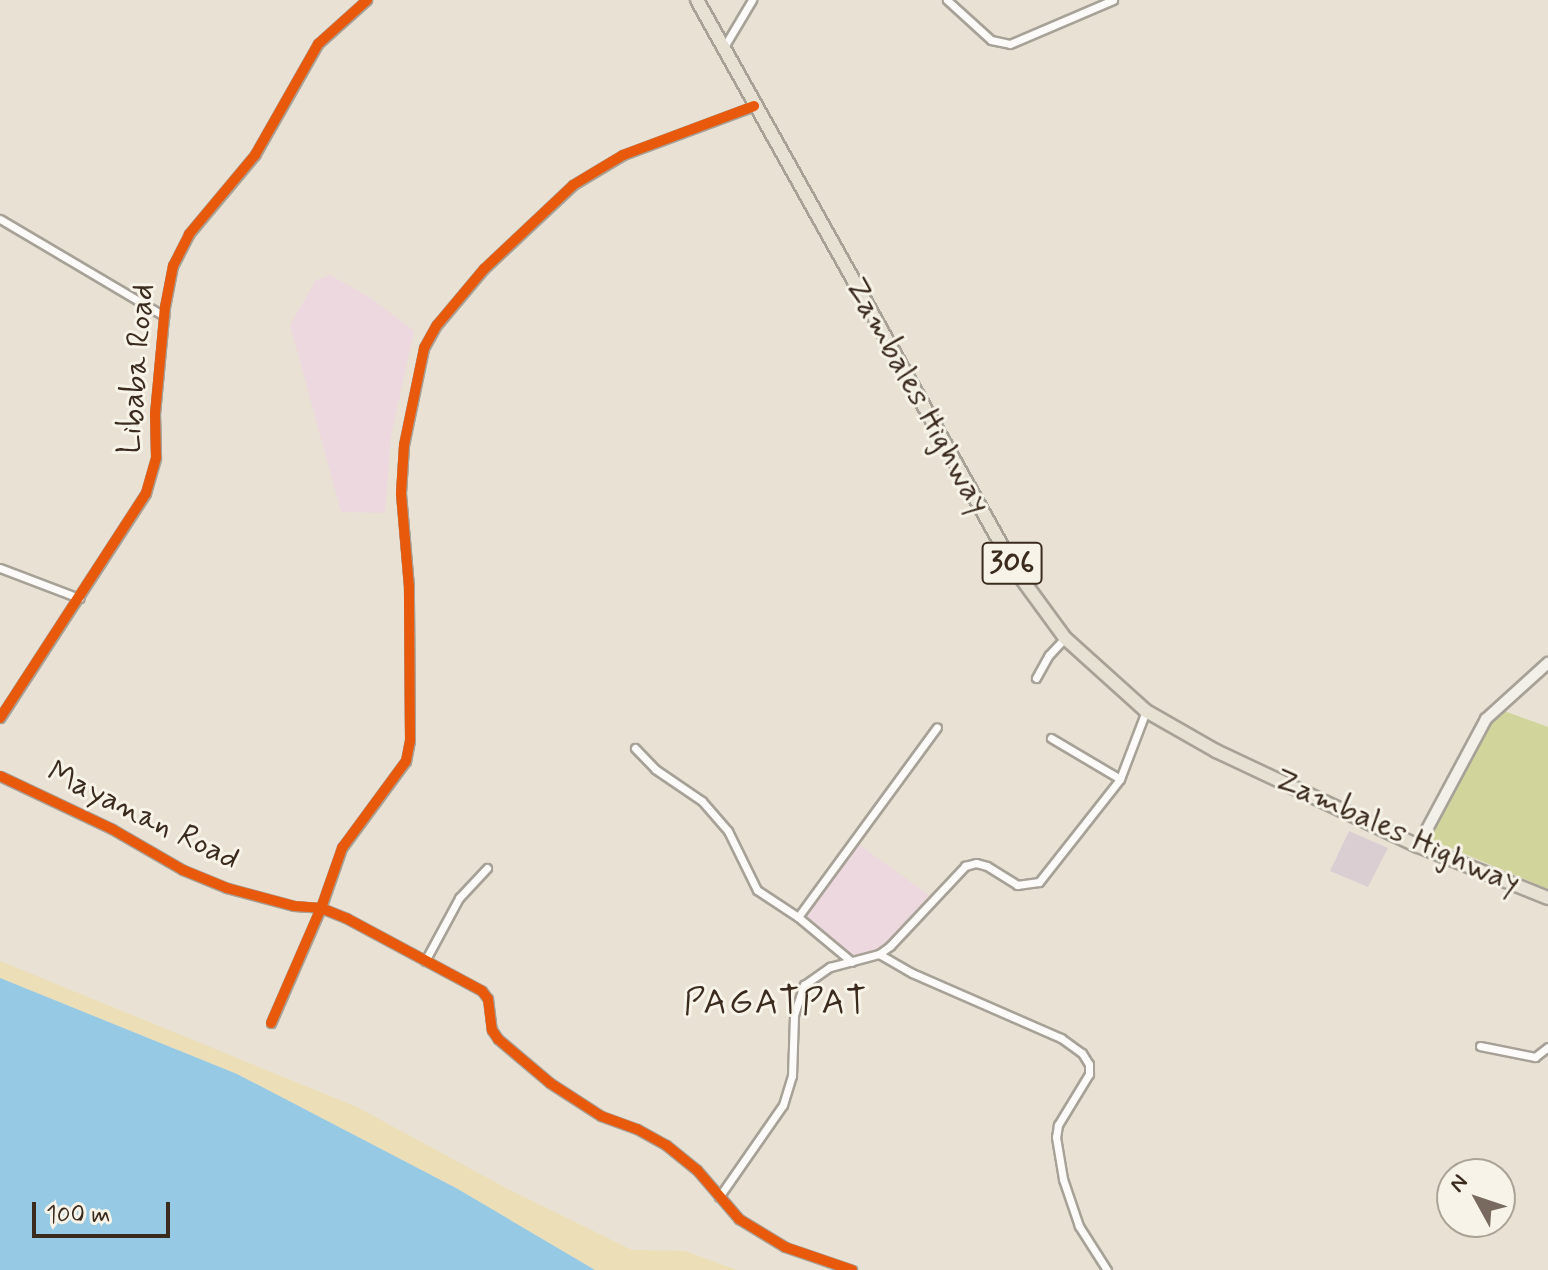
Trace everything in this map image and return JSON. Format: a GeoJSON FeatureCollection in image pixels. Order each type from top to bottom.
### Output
{"type":"FeatureCollection","features":[{"type":"Feature","properties":{"kind":"main road","name":"Zambales Highway"},"geometry":{"type":"LineString","coordinates":[[697,0],[1016,571],[1065,638],[1146,711],[1216,751],[1418,846],[1548,898]]}},
{"type":"Feature","properties":{"kind":"street","name":"Libaba Road"},"geometry":{"type":"LineString","coordinates":[[0,718],[117,543],[153,475],[164,316],[173,266],[189,234],[255,155],[318,44],[367,0]]}},
{"type":"Feature","properties":{"kind":"street"},"geometry":{"type":"LineString","coordinates":[[724,47],[752,0]]}},
{"type":"Feature","properties":{"kind":"street"},"geometry":{"type":"LineString","coordinates":[[947,0],[991,40],[1010,44],[1113,0]]}},
{"type":"Feature","properties":{"kind":"street"},"geometry":{"type":"LineString","coordinates":[[271,1023],[321,908],[342,848],[396,779],[406,761],[410,741],[409,587],[401,493],[404,445],[424,348],[437,325],[484,269],[573,185],[623,155],[754,106]]}},
{"type":"Feature","properties":{"kind":"street"},"geometry":{"type":"LineString","coordinates":[[0,219],[164,316]]}},
{"type":"Feature","properties":{"kind":"street"},"geometry":{"type":"LineString","coordinates":[[0,568],[79,598]]}},
{"type":"Feature","properties":{"kind":"street"},"geometry":{"type":"LineString","coordinates":[[1036,678],[1049,655],[1065,638]]}},
{"type":"Feature","properties":{"kind":"street"},"geometry":{"type":"LineString","coordinates":[[1418,846],[1486,719],[1548,663]]}},
{"type":"Feature","properties":{"kind":"street"},"geometry":{"type":"LineString","coordinates":[[719,1197],[783,1105],[792,1076],[794,1015],[804,985],[830,967],[879,954],[890,946],[965,866],[976,863],[987,866],[1017,885],[1039,882],[1120,779],[1146,711]]}},
{"type":"Feature","properties":{"kind":"street"},"geometry":{"type":"LineString","coordinates":[[798,917],[937,727]]}},
{"type":"Feature","properties":{"kind":"street"},"geometry":{"type":"LineString","coordinates":[[1051,738],[1120,779]]}},
{"type":"Feature","properties":{"kind":"street"},"geometry":{"type":"LineString","coordinates":[[635,748],[655,769],[702,801],[728,831],[757,890],[798,917],[852,962]]}},
{"type":"Feature","properties":{"kind":"street","name":"Mayanan Road"},"geometry":{"type":"LineString","coordinates":[[0,776],[112,829],[183,870],[227,888],[294,906],[321,908],[482,991],[488,999],[492,1030],[498,1039],[550,1083],[601,1116],[637,1129],[666,1145],[697,1170],[739,1219],[785,1247],[852,1270]]}},
{"type":"Feature","properties":{"kind":"street"},"geometry":{"type":"LineString","coordinates":[[425,961],[459,898],[487,868]]}},
{"type":"Feature","properties":{"kind":"street"},"geometry":{"type":"LineString","coordinates":[[879,954],[923,978],[1061,1038],[1082,1053],[1089,1064],[1089,1074],[1058,1125],[1056,1137],[1063,1179],[1079,1226],[1107,1270]]}},
{"type":"Feature","properties":{"kind":"street"},"geometry":{"type":"LineString","coordinates":[[1480,1046],[1535,1057],[1548,1047]]}},
{"type":"Feature","properties":{"kind":"shaded area"},"geometry":{"type":"Polygon","coordinates":[[[330,275],[371,298],[414,331],[391,437],[385,513],[341,512],[290,325],[316,280],[330,275]]]}},
{"type":"Feature","properties":{"kind":"shaded area"},"geometry":{"type":"Polygon","coordinates":[[[1349,831],[1388,848],[1368,887],[1330,871],[1349,831]]]}},
{"type":"Feature","properties":{"kind":"shaded area"},"geometry":{"type":"Polygon","coordinates":[[[854,841],[929,895],[886,947],[862,954],[853,954],[800,915],[854,841]]]}},
{"type":"Feature","properties":{"kind":"green space"},"geometry":{"type":"Polygon","coordinates":[[[1499,709],[1548,727],[1548,889],[1429,839],[1484,725],[1499,709]]]}},
{"type":"Feature","properties":{"kind":"sand"},"geometry":{"type":"Polygon","coordinates":[[[0,961],[357,1107],[506,1188],[632,1250],[685,1251],[737,1270],[595,1270],[456,1188],[237,1074],[0,978],[0,961]]]}},
{"type":"Feature","properties":{"kind":"water"},"geometry":{"type":"Polygon","coordinates":[[[0,978],[237,1074],[456,1188],[595,1270],[0,1270],[0,978]]]}},
{"type":"Feature","properties":{"kind":"cycle path"},"geometry":{"type":"LineString","coordinates":[[0,718],[146,493],[156,457],[155,414],[165,307],[173,266],[189,234],[255,155],[318,44],[367,0]]}},
{"type":"Feature","properties":{"kind":"cycle path"},"geometry":{"type":"LineString","coordinates":[[271,1023],[321,908],[342,848],[406,761],[410,741],[409,587],[401,493],[404,445],[424,348],[437,325],[484,269],[573,185],[623,155],[754,106]]}},
{"type":"Feature","properties":{"kind":"cycle path"},"geometry":{"type":"LineString","coordinates":[[0,776],[112,829],[183,870],[227,888],[294,906],[321,908],[346,918],[482,991],[488,999],[492,1030],[498,1039],[550,1083],[601,1116],[637,1129],[666,1145],[697,1170],[739,1219],[785,1247],[852,1270]]}},
{"type":"Feature","properties":{"kind":"district","name":"PAGATPAT"},"geometry":{"type":"Point","coordinates":[776,1004]}}]}
